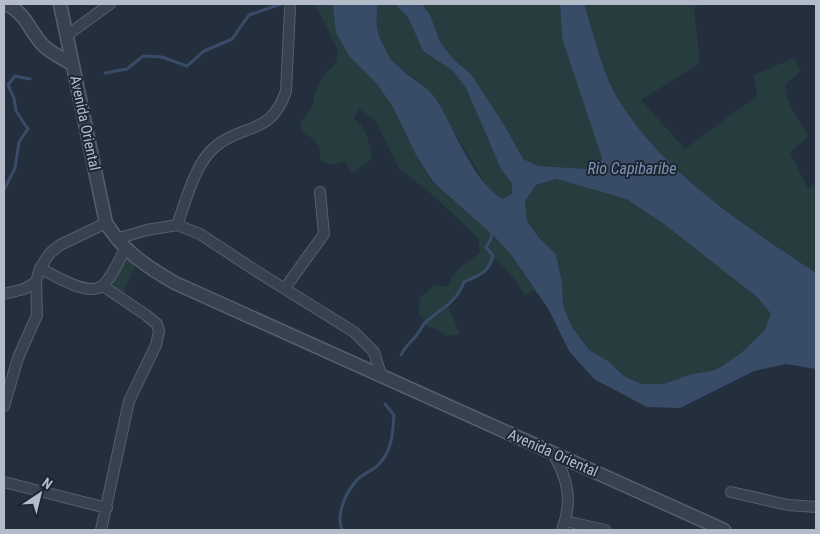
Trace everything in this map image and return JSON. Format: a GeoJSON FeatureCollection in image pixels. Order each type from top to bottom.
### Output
{"type":"FeatureCollection","features":[{"type":"Feature","properties":{"kind":"street"},"geometry":{"type":"LineString","coordinates":[[6,4],[26,19],[41,44],[72,64]]}},
{"type":"Feature","properties":{"kind":"street","name":"Avenida Oriental"},"geometry":{"type":"LineString","coordinates":[[60,4],[72,64],[84,108],[106,223],[121,244],[152,270],[175,283],[724,530]]}},
{"type":"Feature","properties":{"kind":"street"},"geometry":{"type":"LineString","coordinates":[[66,36],[110,4]]}},
{"type":"Feature","properties":{"kind":"street"},"geometry":{"type":"LineString","coordinates":[[177,225],[204,157],[216,145],[265,122],[275,114],[282,102],[286,91],[290,8]]}},
{"type":"Feature","properties":{"kind":"street"},"geometry":{"type":"LineString","coordinates":[[285,288],[324,234],[320,192]]}},
{"type":"Feature","properties":{"kind":"street"},"geometry":{"type":"LineString","coordinates":[[4,406],[18,358],[37,315],[36,282],[40,268],[50,253],[60,245],[106,223]]}},
{"type":"Feature","properties":{"kind":"street"},"geometry":{"type":"LineString","coordinates":[[40,268],[60,279],[85,289],[96,289],[103,286],[121,244],[164,226],[177,225],[200,234],[335,318],[365,341],[374,352],[381,376]]}},
{"type":"Feature","properties":{"kind":"street"},"geometry":{"type":"LineString","coordinates":[[4,294],[24,289],[36,282]]}},
{"type":"Feature","properties":{"kind":"street"},"geometry":{"type":"LineString","coordinates":[[101,530],[129,402],[156,345],[159,331],[157,324],[146,315],[103,286]]}},
{"type":"Feature","properties":{"kind":"street"},"geometry":{"type":"LineString","coordinates":[[552,452],[560,466],[568,489],[564,526],[606,530]]}},
{"type":"Feature","properties":{"kind":"street"},"geometry":{"type":"LineString","coordinates":[[4,482],[106,508]]}},
{"type":"Feature","properties":{"kind":"street"},"geometry":{"type":"LineString","coordinates":[[731,492],[788,505],[816,507]]}},
{"type":"Feature","properties":{"kind":"green space"},"geometry":{"type":"Polygon","coordinates":[[[313,4],[333,4],[350,57],[377,84],[393,107],[416,155],[433,183],[494,236],[512,256],[535,290],[525,295],[512,276],[493,256],[485,270],[464,282],[460,293],[448,306],[460,334],[447,336],[437,329],[424,325],[423,318],[418,313],[420,298],[435,285],[448,287],[457,271],[480,253],[478,238],[435,197],[399,168],[375,120],[359,109],[354,118],[367,136],[372,158],[352,173],[345,161],[329,164],[320,159],[319,146],[302,132],[300,124],[313,106],[314,96],[323,76],[336,63],[338,50],[313,4]]]}},
{"type":"Feature","properties":{"kind":"green space"},"geometry":{"type":"Polygon","coordinates":[[[378,4],[395,4],[408,17],[423,51],[453,71],[466,88],[501,169],[512,184],[513,194],[503,199],[491,193],[445,117],[438,101],[417,79],[400,69],[387,54],[375,26],[378,4]]]}},
{"type":"Feature","properties":{"kind":"green space"},"geometry":{"type":"Polygon","coordinates":[[[422,4],[560,4],[562,38],[602,158],[597,167],[587,169],[538,166],[523,159],[503,123],[471,74],[454,60],[440,42],[430,15],[422,4]]]}},
{"type":"Feature","properties":{"kind":"green space"},"geometry":{"type":"Polygon","coordinates":[[[584,4],[702,4],[694,8],[700,63],[641,100],[685,149],[757,96],[754,75],[794,58],[801,71],[785,85],[786,91],[794,112],[809,136],[790,152],[808,189],[816,184],[816,273],[760,235],[705,194],[679,172],[656,148],[634,122],[615,94],[602,63],[584,4]]]}},
{"type":"Feature","properties":{"kind":"green space"},"geometry":{"type":"Polygon","coordinates":[[[557,179],[626,199],[664,224],[757,297],[771,314],[765,330],[741,353],[716,370],[688,375],[664,384],[641,384],[624,376],[608,361],[589,350],[572,327],[563,305],[562,283],[556,254],[539,238],[527,221],[525,201],[536,185],[557,179]]]}},
{"type":"Feature","properties":{"kind":"green space"},"geometry":{"type":"Polygon","coordinates":[[[125,257],[136,265],[123,293],[111,283],[125,257]]]}},
{"type":"Feature","properties":{"kind":"water","name":"Rio Capibaribe"},"geometry":{"type":"Polygon","coordinates":[[[333,4],[378,4],[378,33],[391,59],[432,94],[475,170],[493,192],[503,199],[512,194],[512,184],[501,169],[466,88],[453,71],[423,51],[408,17],[395,4],[422,4],[430,15],[440,42],[454,60],[471,74],[503,123],[523,159],[538,166],[587,169],[597,167],[602,158],[562,38],[560,4],[584,4],[602,63],[615,94],[634,122],[656,148],[679,172],[705,194],[760,235],[816,273],[816,369],[786,364],[754,371],[680,408],[647,407],[594,379],[569,351],[549,310],[512,256],[494,236],[434,183],[416,155],[393,107],[377,84],[350,57],[336,33],[333,4]],[[557,179],[536,185],[525,201],[527,221],[539,238],[556,254],[562,283],[563,305],[572,327],[589,350],[608,361],[624,376],[641,384],[664,384],[688,375],[716,370],[741,353],[765,330],[771,314],[757,297],[664,224],[626,199],[557,179]]]}},
{"type":"Feature","properties":{"kind":"waterway"},"geometry":{"type":"LineString","coordinates":[[105,73],[127,69],[143,56],[162,57],[187,66],[204,51],[232,39],[249,15],[281,4]]}},
{"type":"Feature","properties":{"kind":"waterway"},"geometry":{"type":"LineString","coordinates":[[4,190],[15,168],[19,142],[28,129],[16,111],[14,98],[8,85],[15,76],[30,79]]}},
{"type":"Feature","properties":{"kind":"waterway"},"geometry":{"type":"LineString","coordinates":[[401,355],[424,324],[452,301],[461,290],[464,282],[486,270],[493,256],[486,247],[491,239],[492,231]]}},
{"type":"Feature","properties":{"kind":"waterway"},"geometry":{"type":"LineString","coordinates":[[342,530],[340,517],[348,492],[358,479],[383,460],[389,448],[394,415],[385,404]]}}]}
